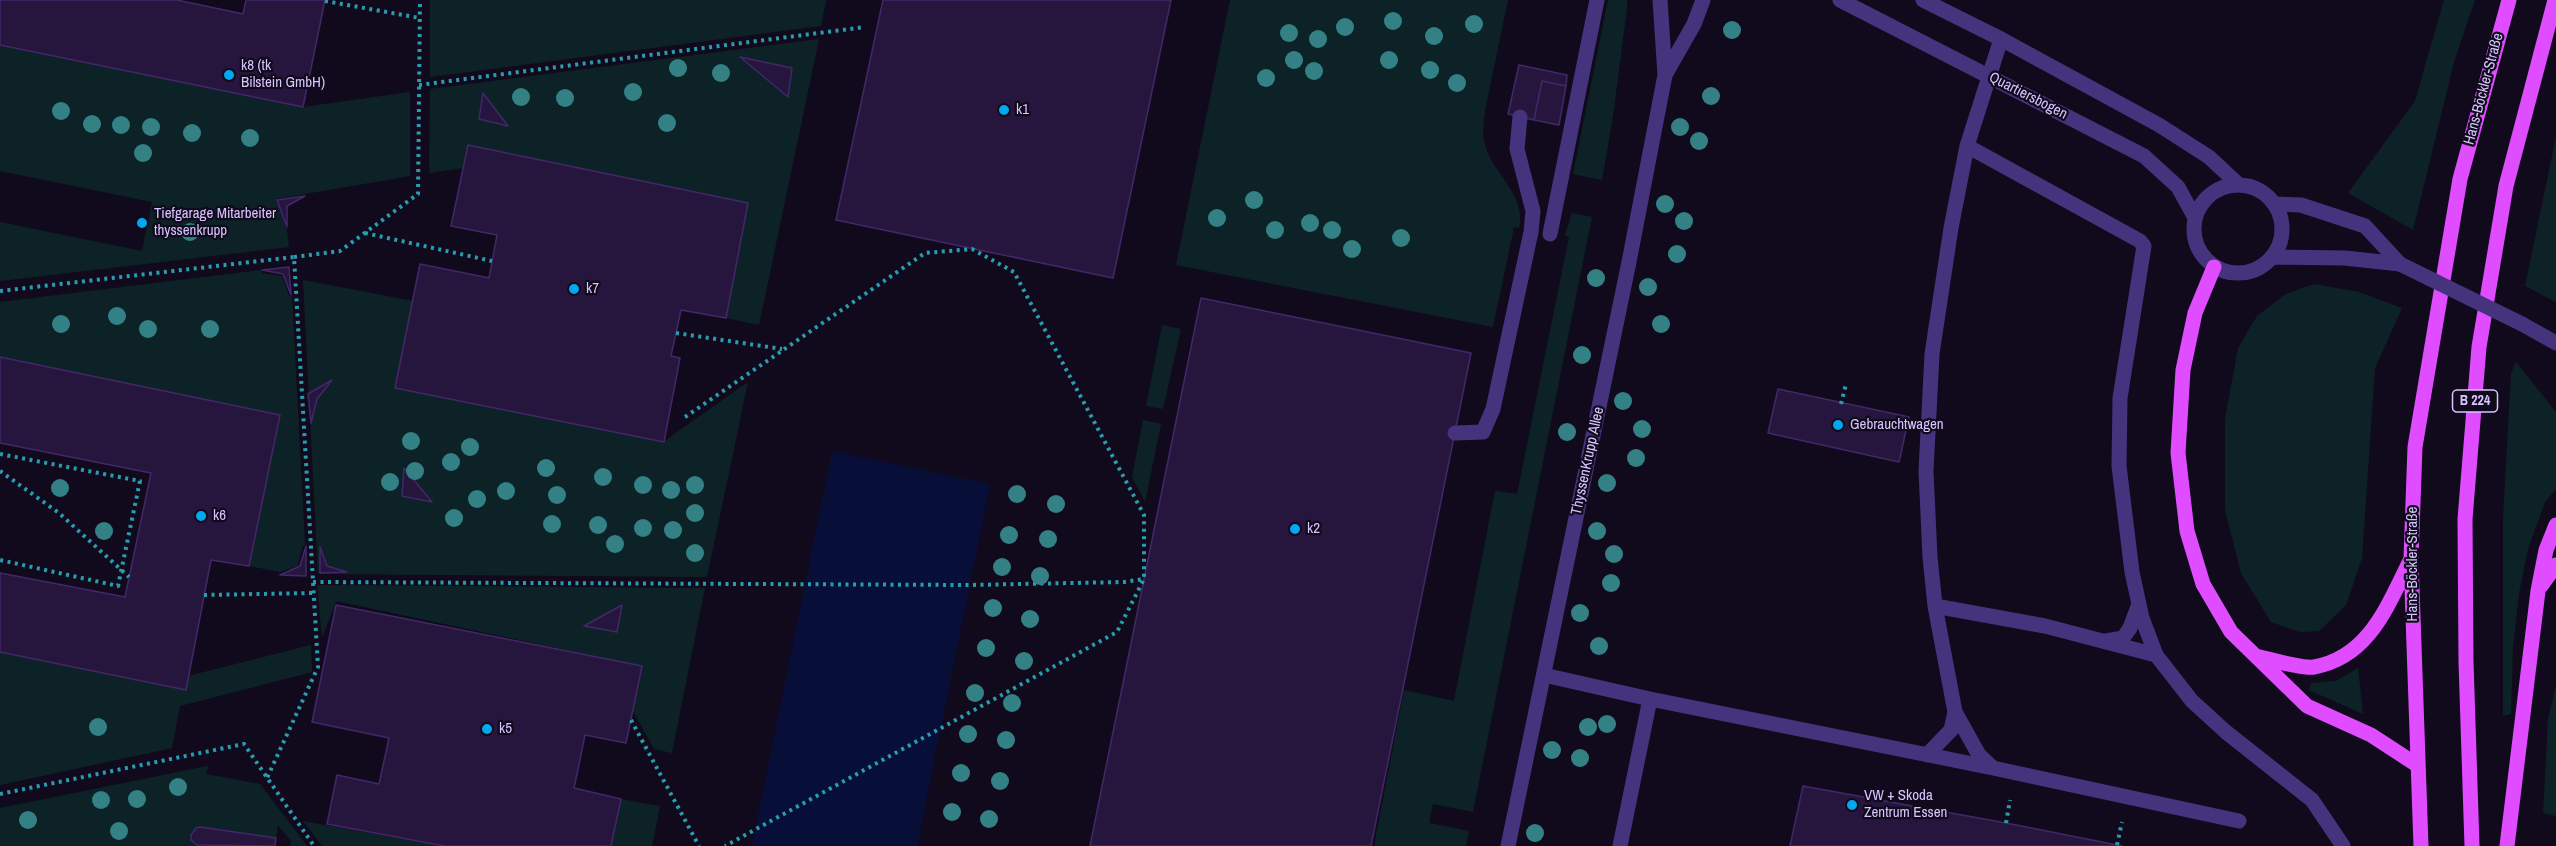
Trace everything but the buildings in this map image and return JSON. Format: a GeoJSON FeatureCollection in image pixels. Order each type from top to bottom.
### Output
{"type":"FeatureCollection","features":[{"type":"Feature","properties":{"kind":"main road","name":"Hans-Böckler-Straße"},"geometry":{"type":"LineString","coordinates":[[2421,846],[2411,559],[2415,447],[2460,179],[2509,0]]}},
{"type":"Feature","properties":{"kind":"main road","name":"B 224"},"geometry":{"type":"LineString","coordinates":[[2472,846],[2466,662],[2465,519],[2479,347],[2506,186],[2555,0]]}},
{"type":"Feature","properties":{"kind":"main road"},"geometry":{"type":"LineString","coordinates":[[2214,267],[2195,313],[2183,370],[2178,453],[2187,531],[2203,584],[2231,632],[2260,657],[2307,706],[2371,735],[2417,765]]}},
{"type":"Feature","properties":{"kind":"main road"},"geometry":{"type":"LineString","coordinates":[[2507,846],[2538,591],[2546,550],[2556,525]]}},
{"type":"Feature","properties":{"kind":"main road"},"geometry":{"type":"LineString","coordinates":[[2260,657],[2312,668],[2344,656],[2374,630],[2411,559]]}},
{"type":"Feature","properties":{"kind":"main road"},"geometry":{"type":"LineString","coordinates":[[2538,591],[2556,565]]}},
{"type":"Feature","properties":{"kind":"street"},"geometry":{"type":"LineString","coordinates":[[1550,234],[1597,0]]}},
{"type":"Feature","properties":{"kind":"street","name":"ThyssenKrupp Allee"},"geometry":{"type":"LineString","coordinates":[[1508,846],[1665,75],[1660,0]]}},
{"type":"Feature","properties":{"kind":"street","name":"ThyssenKrupp Allee"},"geometry":{"type":"LineString","coordinates":[[1665,75],[1694,24],[1703,0]]}},
{"type":"Feature","properties":{"kind":"street","name":"Quartiersbogen"},"geometry":{"type":"LineString","coordinates":[[1840,0],[2144,156],[2178,187],[2195,218]]}},
{"type":"Feature","properties":{"kind":"street"},"geometry":{"type":"LineString","coordinates":[[1923,0],[2001,39],[2159,125],[2209,157],[2239,185]]}},
{"type":"Feature","properties":{"kind":"street"},"geometry":{"type":"LineString","coordinates":[[1993,768],[1979,755],[1955,712],[1935,606],[1926,480],[1928,401],[1940,290],[1967,146],[2001,39]]}},
{"type":"Feature","properties":{"kind":"street"},"geometry":{"type":"LineString","coordinates":[[1455,433],[1483,432],[1493,409],[1531,232],[1533,211],[1518,157],[1520,117]]}},
{"type":"Feature","properties":{"kind":"street"},"geometry":{"type":"LineString","coordinates":[[1967,146],[2140,241],[2144,246],[2120,398],[2119,466],[2132,572],[2139,604],[2156,655],[2192,701],[2226,732],[2312,800],[2343,846]]}},
{"type":"Feature","properties":{"kind":"street"},"geometry":{"type":"LineString","coordinates":[[2239,185],[2253,187],[2265,194],[2274,204],[2280,217],[2282,231],[2279,244],[2272,257],[2263,266],[2251,271],[2226,272],[2214,267],[2204,257],[2197,246],[2193,232],[2195,218],[2201,204],[2211,194],[2224,187],[2239,185]]}},
{"type":"Feature","properties":{"kind":"street"},"geometry":{"type":"LineString","coordinates":[[2274,204],[2301,205],[2365,226],[2400,264]]}},
{"type":"Feature","properties":{"kind":"street"},"geometry":{"type":"LineString","coordinates":[[2272,257],[2345,258],[2400,264],[2556,343]]}},
{"type":"Feature","properties":{"kind":"street"},"geometry":{"type":"LineString","coordinates":[[2103,641],[2123,638],[2130,628],[2139,604]]}},
{"type":"Feature","properties":{"kind":"street"},"geometry":{"type":"LineString","coordinates":[[1935,606],[2045,626],[2156,655]]}},
{"type":"Feature","properties":{"kind":"street"},"geometry":{"type":"LineString","coordinates":[[1544,675],[2239,821]]}},
{"type":"Feature","properties":{"kind":"street"},"geometry":{"type":"LineString","coordinates":[[1620,846],[1650,699]]}},
{"type":"Feature","properties":{"kind":"street"},"geometry":{"type":"LineString","coordinates":[[1928,755],[1951,730],[1955,712]]}},
{"type":"Feature","properties":{"kind":"path"},"geometry":{"type":"LineString","coordinates":[[0,291],[340,251],[418,194],[420,0]]}},
{"type":"Feature","properties":{"kind":"path"},"geometry":{"type":"LineString","coordinates":[[325,1],[420,18]]}},
{"type":"Feature","properties":{"kind":"path"},"geometry":{"type":"LineString","coordinates":[[419,85],[865,27]]}},
{"type":"Feature","properties":{"kind":"path"},"geometry":{"type":"LineString","coordinates":[[364,233],[492,261]]}},
{"type":"Feature","properties":{"kind":"path"},"geometry":{"type":"LineString","coordinates":[[685,417],[925,253],[972,249],[1014,272],[1144,515],[1144,579],[1117,632],[725,846]]}},
{"type":"Feature","properties":{"kind":"path"},"geometry":{"type":"LineString","coordinates":[[267,778],[318,667],[294,257]]}},
{"type":"Feature","properties":{"kind":"path"},"geometry":{"type":"LineString","coordinates":[[676,333],[782,349]]}},
{"type":"Feature","properties":{"kind":"path"},"geometry":{"type":"LineString","coordinates":[[1841,404],[1846,384]]}},
{"type":"Feature","properties":{"kind":"path"},"geometry":{"type":"LineString","coordinates":[[0,454],[140,481],[118,586],[0,560]]}},
{"type":"Feature","properties":{"kind":"path"},"geometry":{"type":"LineString","coordinates":[[0,471],[59,513],[129,577]]}},
{"type":"Feature","properties":{"kind":"path"},"geometry":{"type":"LineString","coordinates":[[313,582],[969,585],[1124,582],[1144,579]]}},
{"type":"Feature","properties":{"kind":"path"},"geometry":{"type":"LineString","coordinates":[[204,595],[314,593]]}},
{"type":"Feature","properties":{"kind":"path"},"geometry":{"type":"LineString","coordinates":[[631,720],[699,846]]}},
{"type":"Feature","properties":{"kind":"path"},"geometry":{"type":"LineString","coordinates":[[0,795],[244,744],[314,846]]}},
{"type":"Feature","properties":{"kind":"green space"},"geometry":{"type":"Polygon","coordinates":[[[430,0],[826,0],[821,26],[430,77],[430,0]]]}},
{"type":"Feature","properties":{"kind":"green space"},"geometry":{"type":"Polygon","coordinates":[[[1230,0],[1508,0],[1486,107],[1483,134],[1493,163],[1518,204],[1520,216],[1519,228],[1514,227],[1493,327],[1176,265],[1230,0]]]}},
{"type":"Feature","properties":{"kind":"green space"},"geometry":{"type":"Polygon","coordinates":[[[1608,0],[1627,0],[1627,8],[1602,180],[1573,174],[1608,0]]]}},
{"type":"Feature","properties":{"kind":"green space"},"geometry":{"type":"Polygon","coordinates":[[[2444,0],[2475,0],[2454,62],[2413,230],[2348,193],[2415,101],[2444,0]]]}},
{"type":"Feature","properties":{"kind":"green space"},"geometry":{"type":"Polygon","coordinates":[[[819,39],[759,325],[726,318],[748,203],[468,145],[463,168],[429,173],[430,89],[819,39]]]}},
{"type":"Feature","properties":{"kind":"green space"},"geometry":{"type":"Polygon","coordinates":[[[0,45],[303,107],[410,92],[410,176],[276,199],[287,230],[289,247],[0,281],[0,222],[142,251],[152,202],[0,171],[0,45]]]}},
{"type":"Feature","properties":{"kind":"green space"},"geometry":{"type":"Polygon","coordinates":[[[2556,137],[2556,302],[2525,286],[2556,137]]]}},
{"type":"Feature","properties":{"kind":"green space"},"geometry":{"type":"Polygon","coordinates":[[[1572,213],[1592,217],[1473,812],[1433,804],[1429,823],[1469,831],[1466,846],[1374,846],[1404,690],[1454,701],[1495,491],[1517,494],[1569,237],[1565,235],[1572,213]]]}},
{"type":"Feature","properties":{"kind":"green space"},"geometry":{"type":"Polygon","coordinates":[[[261,270],[262,273],[282,276],[289,296],[292,296],[305,545],[297,566],[280,572],[249,566],[280,415],[0,357],[0,302],[261,270]]]}},
{"type":"Feature","properties":{"kind":"green space"},"geometry":{"type":"Polygon","coordinates":[[[303,280],[413,301],[663,442],[748,382],[707,577],[318,574],[303,280]]]}},
{"type":"Feature","properties":{"kind":"green space"},"geometry":{"type":"Polygon","coordinates":[[[2314,284],[2359,292],[2402,308],[2375,368],[2362,558],[2346,605],[2319,631],[2300,632],[2271,622],[2241,573],[2225,510],[2225,419],[2238,348],[2257,316],[2286,294],[2314,284]]]}},
{"type":"Feature","properties":{"kind":"green space"},"geometry":{"type":"Polygon","coordinates":[[[1162,325],[1181,329],[1163,409],[1146,406],[1162,325]]]}},
{"type":"Feature","properties":{"kind":"green space"},"geometry":{"type":"Polygon","coordinates":[[[2516,362],[2556,412],[2556,489],[2545,502],[2528,549],[2519,593],[2513,646],[2511,714],[2503,716],[2503,520],[2511,373],[2516,362]]]}},
{"type":"Feature","properties":{"kind":"green space"},"geometry":{"type":"Polygon","coordinates":[[[1143,420],[1161,424],[1145,502],[1132,477],[1143,420]]]}},
{"type":"Feature","properties":{"kind":"green space"},"geometry":{"type":"Polygon","coordinates":[[[317,585],[705,588],[672,753],[654,749],[633,711],[642,666],[336,601],[322,638],[317,585]]]}},
{"type":"Feature","properties":{"kind":"green space"},"geometry":{"type":"Polygon","coordinates":[[[311,645],[312,672],[180,706],[172,748],[0,785],[0,652],[185,690],[188,676],[311,645]]]}},
{"type":"Feature","properties":{"kind":"green space"},"geometry":{"type":"Polygon","coordinates":[[[2358,668],[2363,714],[2309,690],[2311,683],[2336,681],[2358,668]]]}},
{"type":"Feature","properties":{"kind":"green space"},"geometry":{"type":"Polygon","coordinates":[[[2556,685],[2556,816],[2543,813],[2548,720],[2556,685]]]}},
{"type":"Feature","properties":{"kind":"green space"},"geometry":{"type":"Polygon","coordinates":[[[208,766],[206,774],[260,784],[307,846],[290,846],[291,841],[278,825],[276,838],[200,827],[193,831],[191,839],[202,846],[0,846],[0,808],[208,766]]]}},
{"type":"Feature","properties":{"kind":"green space"},"geometry":{"type":"Polygon","coordinates":[[[621,799],[660,806],[652,846],[611,846],[621,799]]]}},
{"type":"Feature","properties":{"kind":"green space"},"geometry":{"type":"Polygon","coordinates":[[[303,821],[440,846],[322,846],[303,821]]]}},
{"type":"Feature","properties":{"kind":"shaded area"},"geometry":{"type":"Polygon","coordinates":[[[832,451],[990,484],[917,846],[752,846],[832,451]]]}},
{"type":"Feature","properties":{"kind":"place","name":"k8 (tk Bilstein GmbH)"},"geometry":{"type":"Point","coordinates":[229,75]}},
{"type":"Feature","properties":{"kind":"place","name":"k1"},"geometry":{"type":"Point","coordinates":[1004,110]}},
{"type":"Feature","properties":{"kind":"place","name":"Tiefgarage Mitarbeiter thyssenkrupp"},"geometry":{"type":"Point","coordinates":[142,223]}},
{"type":"Feature","properties":{"kind":"place","name":"k7"},"geometry":{"type":"Point","coordinates":[574,289]}},
{"type":"Feature","properties":{"kind":"place","name":"Gebrauchtwagen"},"geometry":{"type":"Point","coordinates":[1838,425]}},
{"type":"Feature","properties":{"kind":"place","name":"k6"},"geometry":{"type":"Point","coordinates":[201,516]}},
{"type":"Feature","properties":{"kind":"place","name":"k2"},"geometry":{"type":"Point","coordinates":[1295,529]}},
{"type":"Feature","properties":{"kind":"place","name":"k5"},"geometry":{"type":"Point","coordinates":[487,729]}},
{"type":"Feature","properties":{"kind":"place","name":"VW + Skoda Zentrum Essen"},"geometry":{"type":"Point","coordinates":[1852,805]}}]}
